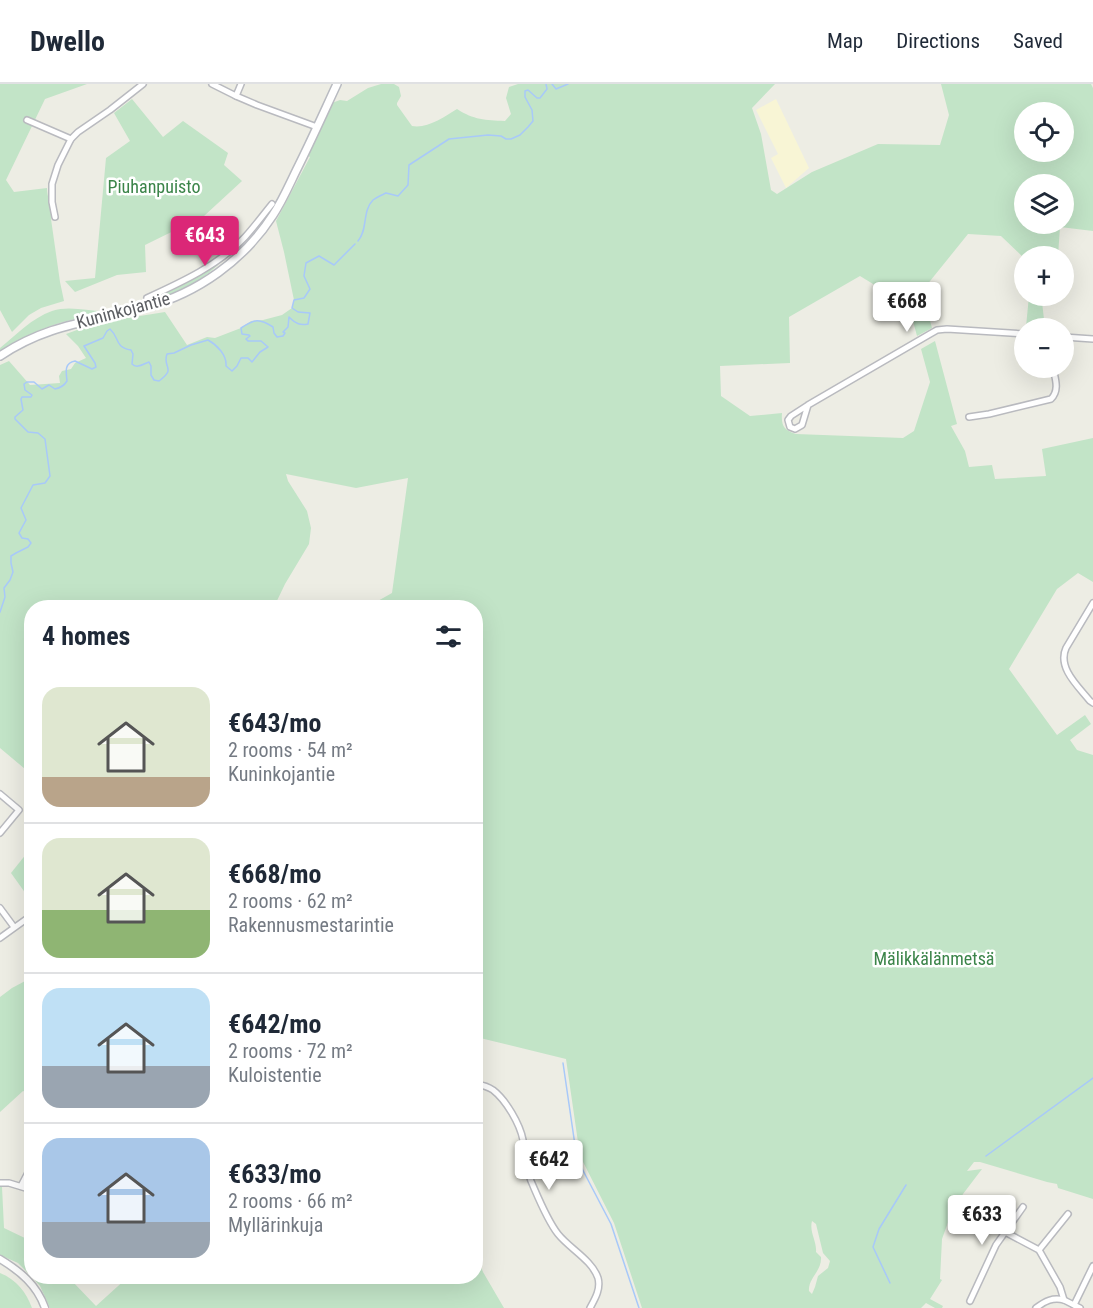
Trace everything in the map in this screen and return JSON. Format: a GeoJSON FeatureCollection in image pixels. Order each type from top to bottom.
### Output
{"type":"FeatureCollection","features":[{"type":"Feature","properties":{"kind":"main road","name":"Kuninkojantie"},"geometry":{"type":"LineString","coordinates":[[0,356],[54,329],[145,308],[185,293],[214,276],[241,254],[274,215],[338,84]]}},
{"type":"Feature","properties":{"kind":"street"},"geometry":{"type":"LineString","coordinates":[[55,217],[52,184],[58,165],[71,139],[143,84]]}},
{"type":"Feature","properties":{"kind":"street"},"geometry":{"type":"LineString","coordinates":[[213,84],[236,96],[317,127]]}},
{"type":"Feature","properties":{"kind":"street"},"geometry":{"type":"LineString","coordinates":[[236,96],[241,84]]}},
{"type":"Feature","properties":{"kind":"street"},"geometry":{"type":"LineString","coordinates":[[27,120],[71,139]]}},
{"type":"Feature","properties":{"kind":"street","name":"Kuninkojantie"},"geometry":{"type":"LineString","coordinates":[[147,298],[190,278],[235,247],[272,204]]}},
{"type":"Feature","properties":{"kind":"street"},"geometry":{"type":"LineString","coordinates":[[235,247],[241,254]]}},
{"type":"Feature","properties":{"kind":"street"},"geometry":{"type":"LineString","coordinates":[[808,405],[800,427],[795,429],[790,427],[789,417],[808,405],[937,330],[1014,333]]}},
{"type":"Feature","properties":{"kind":"street"},"geometry":{"type":"LineString","coordinates":[[1074,338],[1093,339]]}},
{"type":"Feature","properties":{"kind":"street"},"geometry":{"type":"LineString","coordinates":[[969,417],[1052,399],[1057,390],[1055,378]]}},
{"type":"Feature","properties":{"kind":"street"},"geometry":{"type":"LineString","coordinates":[[1093,603],[1063,654],[1066,670],[1093,703]]}},
{"type":"Feature","properties":{"kind":"street"},"geometry":{"type":"LineString","coordinates":[[0,794],[19,810],[0,833]]}},
{"type":"Feature","properties":{"kind":"street"},"geometry":{"type":"LineString","coordinates":[[0,908],[14,927]]}},
{"type":"Feature","properties":{"kind":"street"},"geometry":{"type":"LineString","coordinates":[[0,938],[24,920]]}},
{"type":"Feature","properties":{"kind":"street"},"geometry":{"type":"LineString","coordinates":[[483,1085],[494,1091],[515,1119],[523,1139],[531,1181],[557,1233],[594,1270],[599,1281],[598,1292],[590,1308]]}},
{"type":"Feature","properties":{"kind":"street"},"geometry":{"type":"LineString","coordinates":[[21,1186],[24,1181]]}},
{"type":"Feature","properties":{"kind":"street"},"geometry":{"type":"LineString","coordinates":[[0,1183],[24,1187]]}},
{"type":"Feature","properties":{"kind":"street"},"geometry":{"type":"LineString","coordinates":[[970,1302],[996,1245],[1023,1207]]}},
{"type":"Feature","properties":{"kind":"street"},"geometry":{"type":"LineString","coordinates":[[1039,1250],[1068,1214]]}},
{"type":"Feature","properties":{"kind":"street"},"geometry":{"type":"LineString","coordinates":[[1005,1232],[1039,1250],[1060,1287],[1064,1300]]}},
{"type":"Feature","properties":{"kind":"street"},"geometry":{"type":"LineString","coordinates":[[0,1258],[24,1276]]}},
{"type":"Feature","properties":{"kind":"street"},"geometry":{"type":"LineString","coordinates":[[0,1264],[18,1270]]}},
{"type":"Feature","properties":{"kind":"street"},"geometry":{"type":"LineString","coordinates":[[1074,1305],[1093,1266]]}},
{"type":"Feature","properties":{"kind":"street"},"geometry":{"type":"LineString","coordinates":[[31,1284],[45,1308]]}},
{"type":"Feature","properties":{"kind":"street"},"geometry":{"type":"LineString","coordinates":[[1036,1308],[1054,1298],[1080,1308]]}},
{"type":"Feature","properties":{"kind":"green space"},"geometry":{"type":"Polygon","coordinates":[[[0,84],[87,84],[45,99],[6,180],[14,192],[47,188],[64,301],[41,308],[29,315],[12,332],[0,310],[0,84]]]}},
{"type":"Feature","properties":{"kind":"green space","name":"Mälikkälänmetsä"},"geometry":{"type":"Polygon","coordinates":[[[381,84],[394,84],[399,87],[401,96],[397,105],[412,126],[424,126],[457,109],[480,119],[505,121],[511,114],[506,98],[509,87],[518,84],[775,84],[752,108],[761,134],[771,190],[777,194],[812,172],[878,144],[940,145],[949,115],[941,84],[1091,84],[1093,88],[1093,231],[1074,229],[1074,174],[1014,174],[1014,234],[1060,234],[1059,246],[1014,246],[1014,248],[1001,236],[968,234],[922,291],[932,328],[917,336],[909,306],[860,276],[789,317],[790,363],[720,366],[721,396],[750,416],[782,413],[784,427],[796,434],[903,438],[914,431],[930,382],[921,349],[935,341],[957,424],[951,426],[965,451],[969,467],[992,465],[995,479],[1046,476],[1042,449],[1093,438],[1093,582],[1078,573],[1057,589],[1009,669],[1057,735],[1085,715],[1091,724],[1070,740],[1077,750],[1093,755],[1093,1199],[1058,1188],[1057,1184],[974,1162],[967,1171],[982,1169],[951,1214],[942,1239],[940,1279],[942,1280],[930,1299],[943,1306],[942,1308],[935,1308],[926,1303],[921,1308],[642,1308],[614,1223],[580,1156],[566,1059],[483,1039],[483,600],[380,600],[392,593],[408,478],[356,488],[286,474],[307,511],[311,528],[309,544],[277,600],[24,600],[24,768],[0,748],[0,365],[9,361],[30,385],[60,383],[59,376],[62,371],[71,369],[75,363],[86,358],[66,334],[96,323],[165,312],[187,345],[207,337],[215,338],[241,328],[251,321],[282,315],[292,308],[294,300],[276,221],[310,157],[308,156],[332,103],[340,100],[347,101],[368,88],[381,84]],[[812,1221],[812,1233],[816,1252],[821,1257],[821,1262],[809,1286],[812,1294],[818,1276],[828,1268],[830,1261],[823,1253],[816,1224],[812,1221]]]}},
{"type":"Feature","properties":{"kind":"green space","name":"Piuhanpuisto"},"geometry":{"type":"Polygon","coordinates":[[[132,99],[163,137],[183,121],[228,153],[224,165],[242,181],[204,216],[145,245],[146,272],[117,275],[75,292],[65,281],[95,278],[106,158],[130,141],[114,113],[132,99]]]}},
{"type":"Feature","properties":{"kind":"green space"},"geometry":{"type":"Polygon","coordinates":[[[216,262],[218,265],[200,279],[164,298],[55,324],[0,351],[0,348],[24,327],[52,311],[66,309],[107,311],[134,305],[179,286],[216,262]]]}},
{"type":"Feature","properties":{"kind":"green space"},"geometry":{"type":"Polygon","coordinates":[[[1028,306],[1042,306],[1044,318],[1027,318],[1028,306]]]}},
{"type":"Feature","properties":{"kind":"green space"},"geometry":{"type":"Polygon","coordinates":[[[24,857],[24,891],[11,873],[24,857]]]}},
{"type":"Feature","properties":{"kind":"green space"},"geometry":{"type":"Polygon","coordinates":[[[24,982],[24,1091],[0,1112],[0,997],[24,982]]]}},
{"type":"Feature","properties":{"kind":"green space"},"geometry":{"type":"Polygon","coordinates":[[[0,1187],[2,1187],[4,1228],[24,1238],[24,1269],[18,1263],[0,1255],[0,1187]]]}},
{"type":"Feature","properties":{"kind":"green space"},"geometry":{"type":"Polygon","coordinates":[[[483,1272],[504,1308],[50,1308],[38,1284],[75,1284],[96,1306],[120,1284],[483,1284],[483,1272]]]}},
{"type":"Feature","properties":{"kind":"green space"},"geometry":{"type":"Polygon","coordinates":[[[0,1273],[20,1287],[32,1308],[0,1308],[0,1273]]]}},
{"type":"Feature","properties":{"kind":"sand"},"geometry":{"type":"Polygon","coordinates":[[[776,99],[809,168],[786,188],[771,158],[778,154],[756,110],[776,99]]]}},
{"type":"Feature","properties":{"kind":"waterway"},"geometry":{"type":"LineString","coordinates":[[358,241],[363,232],[370,204],[386,193],[398,196],[408,185],[409,165],[449,139],[488,135],[511,139],[520,135],[533,121],[532,110],[525,97],[525,91],[528,90],[540,98],[547,89],[546,84]]}},
{"type":"Feature","properties":{"kind":"waterway"},"geometry":{"type":"LineString","coordinates":[[552,84],[556,89],[568,84]]}},
{"type":"Feature","properties":{"kind":"waterway"},"geometry":{"type":"LineString","coordinates":[[0,612],[5,597],[4,588],[13,572],[11,556],[31,543],[28,539],[22,538],[19,533],[26,520],[21,508],[33,485],[45,483],[50,476],[45,439],[38,433],[28,432],[15,419],[23,410],[22,397],[32,395],[25,390],[24,384],[34,382],[42,389],[49,385],[57,389],[67,381],[66,368],[71,362],[75,361],[92,369],[96,367],[84,346],[103,338],[110,329],[122,347],[131,350],[132,364],[138,366],[149,362],[154,380],[159,381],[167,373],[167,354],[208,340],[221,351],[226,366],[232,371],[241,358],[248,358],[252,362],[260,352],[268,347],[261,341],[248,341],[246,339],[250,336],[242,334],[241,328],[254,321],[260,321],[273,327],[277,337],[285,333],[283,332],[288,327],[289,317],[298,324],[308,324],[310,313],[298,312],[292,308],[294,300],[304,298],[310,289],[304,276],[306,263],[319,256],[334,265],[355,244]]}},
{"type":"Feature","properties":{"kind":"waterway"},"geometry":{"type":"LineString","coordinates":[[563,1063],[577,1159],[611,1224],[639,1308]]}},
{"type":"Feature","properties":{"kind":"waterway"},"geometry":{"type":"LineString","coordinates":[[986,1156],[1093,1078]]}},
{"type":"Feature","properties":{"kind":"waterway"},"geometry":{"type":"LineString","coordinates":[[890,1283],[873,1247],[879,1229],[906,1185]]}}]}
